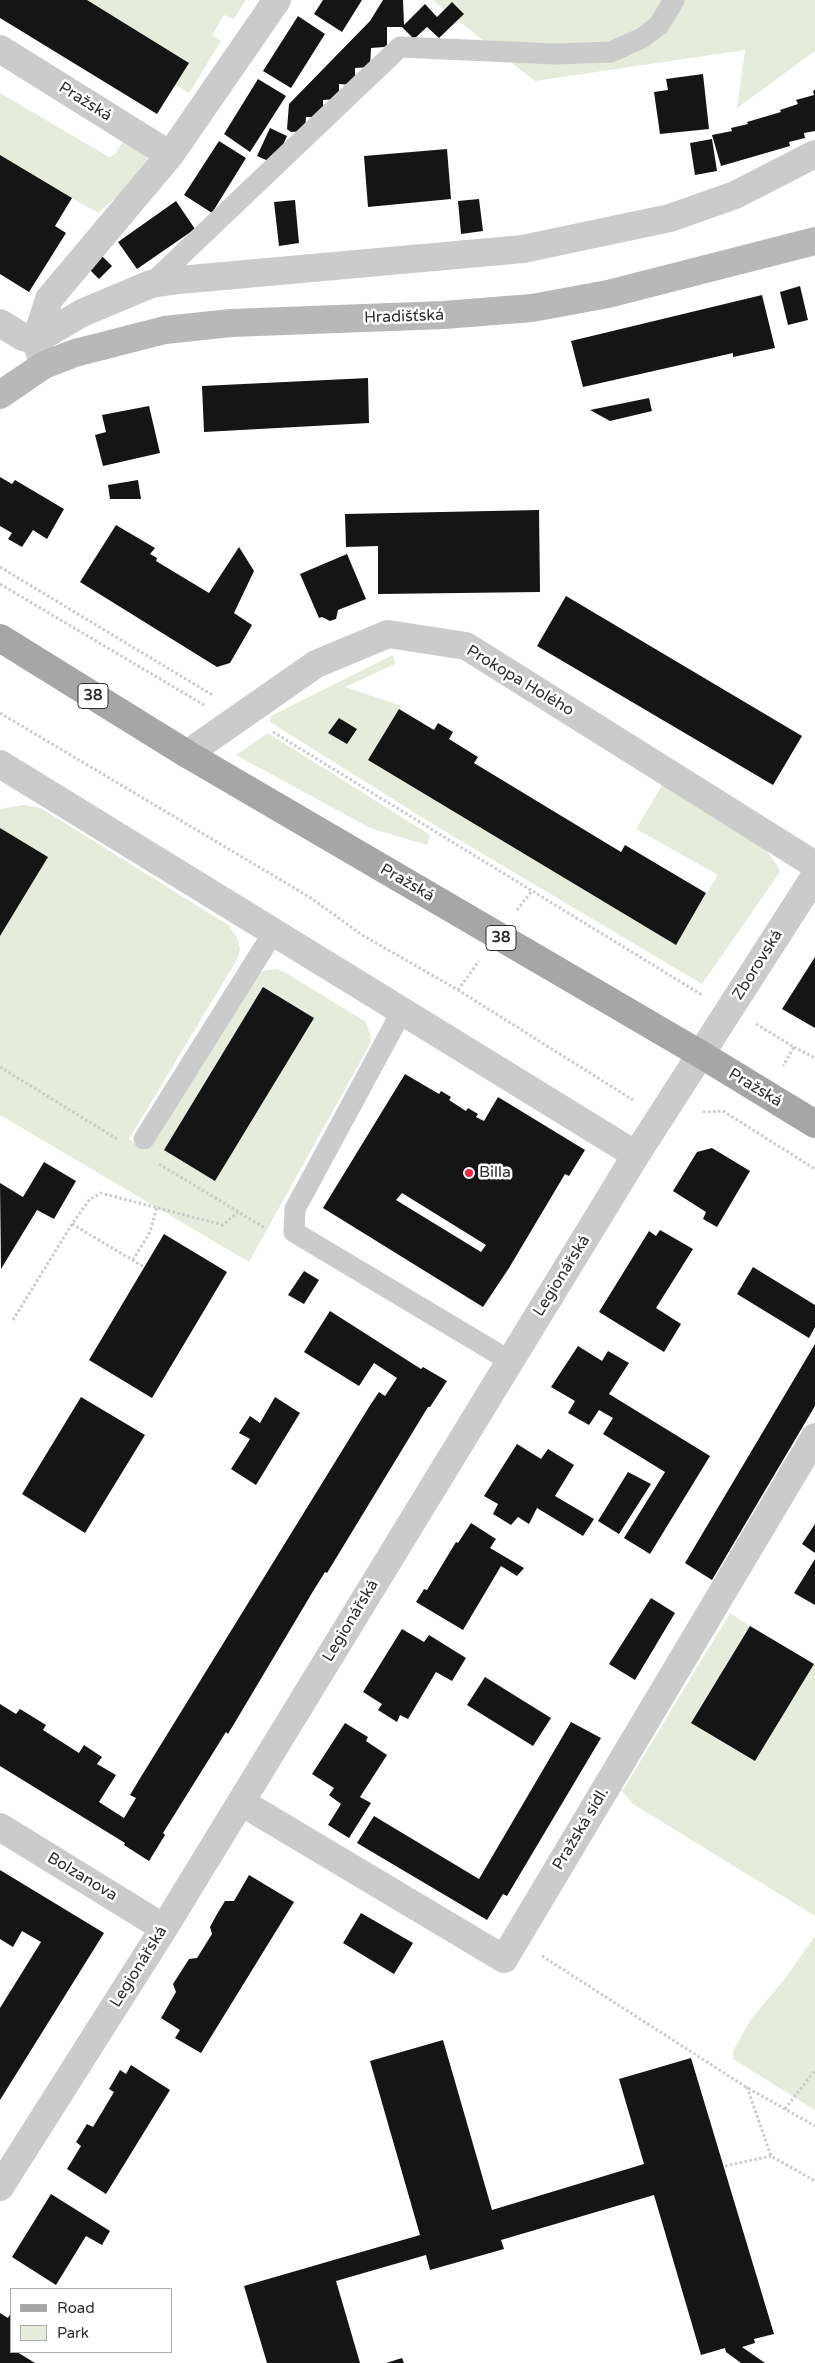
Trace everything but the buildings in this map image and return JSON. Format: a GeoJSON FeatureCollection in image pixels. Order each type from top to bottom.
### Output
{"type":"FeatureCollection","features":[{"type":"Feature","properties":{"kind":"main road","name":"Pražská"},"geometry":{"type":"LineString","coordinates":[[0,638],[187,754],[702,1055],[815,1124]]}},
{"type":"Feature","properties":{"kind":"street"},"geometry":{"type":"LineString","coordinates":[[0,323],[34,348],[49,299],[170,155],[277,0]]}},
{"type":"Feature","properties":{"kind":"street","name":"Pražská"},"geometry":{"type":"LineString","coordinates":[[0,49],[170,155]]}},
{"type":"Feature","properties":{"kind":"street","name":"Hradišťská"},"geometry":{"type":"LineString","coordinates":[[0,396],[34,348],[82,313],[151,284],[523,249],[670,218],[735,195],[815,154]]}},
{"type":"Feature","properties":{"kind":"street","name":"Hradišťská"},"geometry":{"type":"LineString","coordinates":[[34,348],[75,353],[165,330],[231,323],[444,316],[532,308],[608,294],[815,241]]}},
{"type":"Feature","properties":{"kind":"street","name":"Prokopa Holého"},"geometry":{"type":"LineString","coordinates":[[187,754],[316,664],[388,634],[466,646],[815,865]]}},
{"type":"Feature","properties":{"kind":"street"},"geometry":{"type":"LineString","coordinates":[[2,769],[402,1011],[636,1156]]}},
{"type":"Feature","properties":{"kind":"street","name":"Zborovská"},"geometry":{"type":"LineString","coordinates":[[702,1055],[815,876]]}},
{"type":"Feature","properties":{"kind":"street","name":"Legionářská"},"geometry":{"type":"LineString","coordinates":[[0,2187],[164,1928],[636,1156],[702,1055]]}},
{"type":"Feature","properties":{"kind":"street","name":"Pražská sídl."},"geometry":{"type":"LineString","coordinates":[[504,1959],[815,1437]]}},
{"type":"Feature","properties":{"kind":"street"},"geometry":{"type":"LineString","coordinates":[[241,1802],[504,1959]]}},
{"type":"Feature","properties":{"kind":"street","name":"Bolzanova"},"geometry":{"type":"LineString","coordinates":[[0,1827],[164,1928]]}},
{"type":"Feature","properties":{"kind":"lane"},"geometry":{"type":"LineString","coordinates":[[151,284],[400,47],[555,54],[611,52],[642,38],[659,25],[674,0]]}},
{"type":"Feature","properties":{"kind":"lane"},"geometry":{"type":"LineString","coordinates":[[144,1139],[273,933]]}},
{"type":"Feature","properties":{"kind":"lane"},"geometry":{"type":"LineString","coordinates":[[402,1011],[294,1209],[294,1232],[510,1361]]}},
{"type":"Feature","properties":{"kind":"path"},"geometry":{"type":"LineString","coordinates":[[0,567],[240,717]]}},
{"type":"Feature","properties":{"kind":"path"},"geometry":{"type":"LineString","coordinates":[[0,584],[240,717],[264,726],[730,1011],[757,1024],[815,1058]]}},
{"type":"Feature","properties":{"kind":"path"},"geometry":{"type":"LineString","coordinates":[[0,713],[311,898],[362,935],[458,990],[637,1103],[685,1126],[704,1111],[723,1111],[815,1169]]}},
{"type":"Feature","properties":{"kind":"path"},"geometry":{"type":"LineString","coordinates":[[747,1127],[767,1096],[794,1047]]}},
{"type":"Feature","properties":{"kind":"path"},"geometry":{"type":"LineString","coordinates":[[0,1068],[119,1140]]}},
{"type":"Feature","properties":{"kind":"path"},"geometry":{"type":"LineString","coordinates":[[153,1160],[267,1229]]}},
{"type":"Feature","properties":{"kind":"path"},"geometry":{"type":"LineString","coordinates":[[13,1320],[72,1224],[90,1199],[101,1193],[223,1225],[238,1212]]}},
{"type":"Feature","properties":{"kind":"path"},"geometry":{"type":"LineString","coordinates":[[133,1260],[150,1232],[157,1208]]}},
{"type":"Feature","properties":{"kind":"path"},"geometry":{"type":"LineString","coordinates":[[72,1224],[144,1267]]}},
{"type":"Feature","properties":{"kind":"path"},"geometry":{"type":"LineString","coordinates":[[504,1959],[538,1954],[746,2087],[815,2126]]}},
{"type":"Feature","properties":{"kind":"path"},"geometry":{"type":"LineString","coordinates":[[786,2109],[815,2070]]}},
{"type":"Feature","properties":{"kind":"path"},"geometry":{"type":"LineString","coordinates":[[746,2087],[772,2156],[815,2181]]}},
{"type":"Feature","properties":{"kind":"path"},"geometry":{"type":"LineString","coordinates":[[724,2166],[772,2156]]}},
{"type":"Feature","properties":{"kind":"green space"},"geometry":{"type":"Polygon","coordinates":[[[87,0],[246,0],[234,19],[224,15],[212,35],[221,41],[189,93],[175,85],[188,62],[87,0]]]}},
{"type":"Feature","properties":{"kind":"green space"},"geometry":{"type":"Polygon","coordinates":[[[432,0],[815,0],[815,51],[737,108],[745,50],[535,81],[432,0]]]}},
{"type":"Feature","properties":{"kind":"green space"},"geometry":{"type":"Polygon","coordinates":[[[0,93],[109,157],[114,155],[125,139],[146,152],[148,161],[143,174],[98,213],[0,155],[0,93]]]}},
{"type":"Feature","properties":{"kind":"green space"},"geometry":{"type":"Polygon","coordinates":[[[393,655],[395,664],[345,687],[402,706],[368,760],[676,944],[718,875],[636,829],[662,785],[762,845],[780,872],[702,984],[436,826],[270,722],[271,716],[393,655]]]}},
{"type":"Feature","properties":{"kind":"green space"},"geometry":{"type":"Polygon","coordinates":[[[268,733],[430,835],[427,845],[370,828],[236,755],[268,733]]]}},
{"type":"Feature","properties":{"kind":"green space"},"geometry":{"type":"Polygon","coordinates":[[[23,805],[41,808],[228,925],[237,937],[240,949],[238,958],[129,1139],[145,1151],[248,983],[262,971],[276,969],[286,973],[366,1022],[371,1037],[370,1044],[249,1262],[0,1115],[0,809],[23,805]]]}},
{"type":"Feature","properties":{"kind":"green space"},"geometry":{"type":"Polygon","coordinates":[[[730,1613],[750,1626],[691,1723],[755,1761],[815,1662],[815,1916],[633,1804],[620,1789],[623,1790],[730,1613]]]}},
{"type":"Feature","properties":{"kind":"green space"},"geometry":{"type":"Polygon","coordinates":[[[815,1936],[815,2110],[733,2059],[733,2051],[751,2019],[784,1980],[815,1936]]]}},
{"type":"Feature","properties":{"kind":"place","name":"Billa"},"geometry":{"type":"Point","coordinates":[469,1173]}}]}
